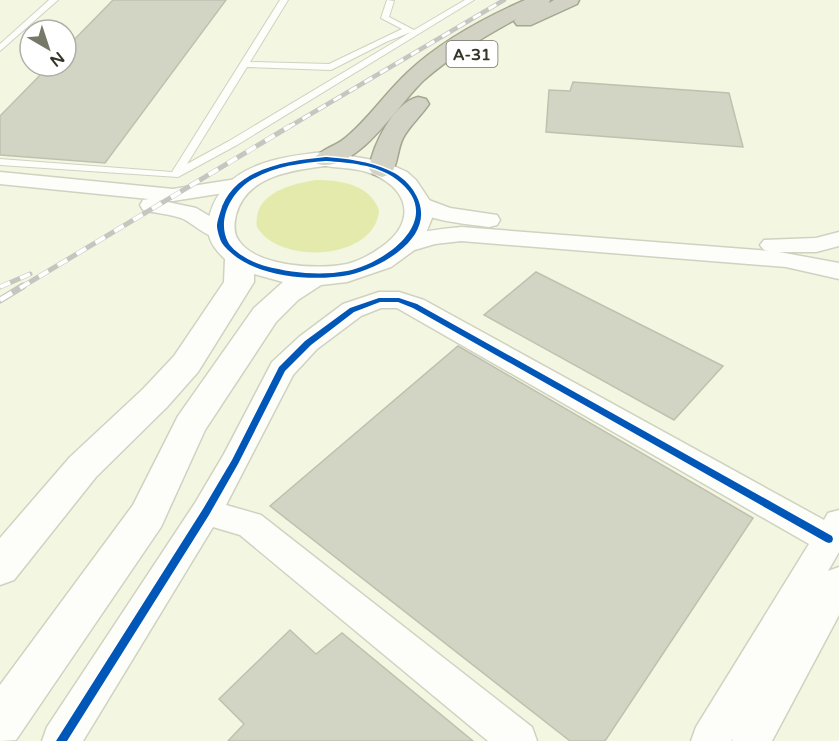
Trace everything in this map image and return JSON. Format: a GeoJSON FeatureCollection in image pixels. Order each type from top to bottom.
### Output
{"type":"FeatureCollection","features":[{"type":"Feature","properties":{"kind":"highway","name":"A-31"},"geometry":{"type":"LineString","coordinates":[[382,169],[386,147],[381,131],[416,76],[452,48],[499,19],[541,0]]}},
{"type":"Feature","properties":{"kind":"highway","name":"A-31"},"geometry":{"type":"LineString","coordinates":[[326,159],[381,131],[433,89],[451,70],[489,41],[524,21],[570,0]]}},
{"type":"Feature","properties":{"kind":"street"},"geometry":{"type":"LineString","coordinates":[[0,567],[83,467],[155,398],[186,364],[239,282],[220,214],[228,198],[243,184],[267,171],[295,162],[326,159],[356,161],[382,169],[405,184],[418,203],[419,218],[414,233],[401,248]]}},
{"type":"Feature","properties":{"kind":"street"},"geometry":{"type":"LineString","coordinates":[[0,178],[173,195],[243,184]]}},
{"type":"Feature","properties":{"kind":"street"},"geometry":{"type":"LineString","coordinates":[[0,192],[170,208],[188,213],[259,268],[284,275],[312,277],[347,273],[377,263],[401,248],[432,237],[461,234],[786,260],[839,271]]}},
{"type":"Feature","properties":{"kind":"street"},"geometry":{"type":"LineString","coordinates":[[418,203],[445,214],[465,218],[784,246],[816,244],[839,239]]}},
{"type":"Feature","properties":{"kind":"street"},"geometry":{"type":"LineString","coordinates":[[0,724],[147,516],[190,425],[266,315],[287,293],[312,277]]}},
{"type":"Feature","properties":{"kind":"street"},"geometry":{"type":"LineString","coordinates":[[61,741],[207,512],[236,462],[282,369],[308,343],[352,310],[379,300],[399,300],[415,306],[834,531],[711,741]]}},
{"type":"Feature","properties":{"kind":"street"},"geometry":{"type":"LineString","coordinates":[[207,512],[250,525],[518,741]]}},
{"type":"Feature","properties":{"kind":"street"},"geometry":{"type":"LineString","coordinates":[[751,741],[839,582]]}},
{"type":"Feature","properties":{"kind":"lane"},"geometry":{"type":"LineString","coordinates":[[0,48],[54,0]]}},
{"type":"Feature","properties":{"kind":"lane"},"geometry":{"type":"LineString","coordinates":[[174,175],[284,0]]}},
{"type":"Feature","properties":{"kind":"lane"},"geometry":{"type":"LineString","coordinates":[[0,162],[174,175],[233,143],[470,0]]}},
{"type":"Feature","properties":{"kind":"lane"},"geometry":{"type":"LineString","coordinates":[[390,2],[385,18],[410,30]]}},
{"type":"Feature","properties":{"kind":"lane"},"geometry":{"type":"LineString","coordinates":[[244,64],[331,67],[383,40],[441,18]]}},
{"type":"Feature","properties":{"kind":"green space"},"geometry":{"type":"Polygon","coordinates":[[[316,180],[353,185],[368,194],[379,210],[374,227],[362,239],[345,248],[325,252],[305,252],[285,248],[269,240],[257,227],[260,206],[285,188],[316,180]]]}},
{"type":"Feature","properties":{"kind":"building"},"geometry":{"type":"Polygon","coordinates":[[[113,0],[226,0],[105,163],[0,155],[0,116],[37,78],[78,78],[78,36],[113,0]]]}},
{"type":"Feature","properties":{"kind":"building"},"geometry":{"type":"Polygon","coordinates":[[[573,82],[729,93],[743,147],[546,132],[549,90],[570,91],[573,82]]]}},
{"type":"Feature","properties":{"kind":"building"},"geometry":{"type":"Polygon","coordinates":[[[536,272],[723,366],[674,420],[484,315],[536,272]]]}},
{"type":"Feature","properties":{"kind":"building"},"geometry":{"type":"Polygon","coordinates":[[[458,346],[753,518],[605,741],[570,741],[270,506],[458,346]]]}},
{"type":"Feature","properties":{"kind":"building"},"geometry":{"type":"Polygon","coordinates":[[[290,630],[316,654],[342,633],[473,741],[228,741],[244,724],[219,699],[290,630]]]}},
{"type":"Feature","properties":{"kind":"railway"},"geometry":{"type":"LineString","coordinates":[[287,128],[504,0]]}},
{"type":"Feature","properties":{"kind":"railway"},"geometry":{"type":"LineString","coordinates":[[20,288],[290,126]]}},
{"type":"Feature","properties":{"kind":"railway"},"geometry":{"type":"LineString","coordinates":[[0,287],[30,274]]}},
{"type":"Feature","properties":{"kind":"railway"},"geometry":{"type":"LineString","coordinates":[[0,300],[23,286]]}},
{"type":"Feature","properties":{"kind":"cycle path"},"geometry":{"type":"LineString","coordinates":[[326,159],[376,167],[387,171],[407,186],[416,201],[418,218],[412,233],[396,250],[381,260],[356,271],[306,275],[258,266],[239,257],[225,243],[220,226],[226,203],[244,182],[284,165],[326,159]]}},
{"type":"Feature","properties":{"kind":"cycle path"},"geometry":{"type":"LineString","coordinates":[[61,741],[206,512],[235,462],[282,369],[308,343],[352,310],[379,300],[399,300],[415,306],[829,539]]}}]}
